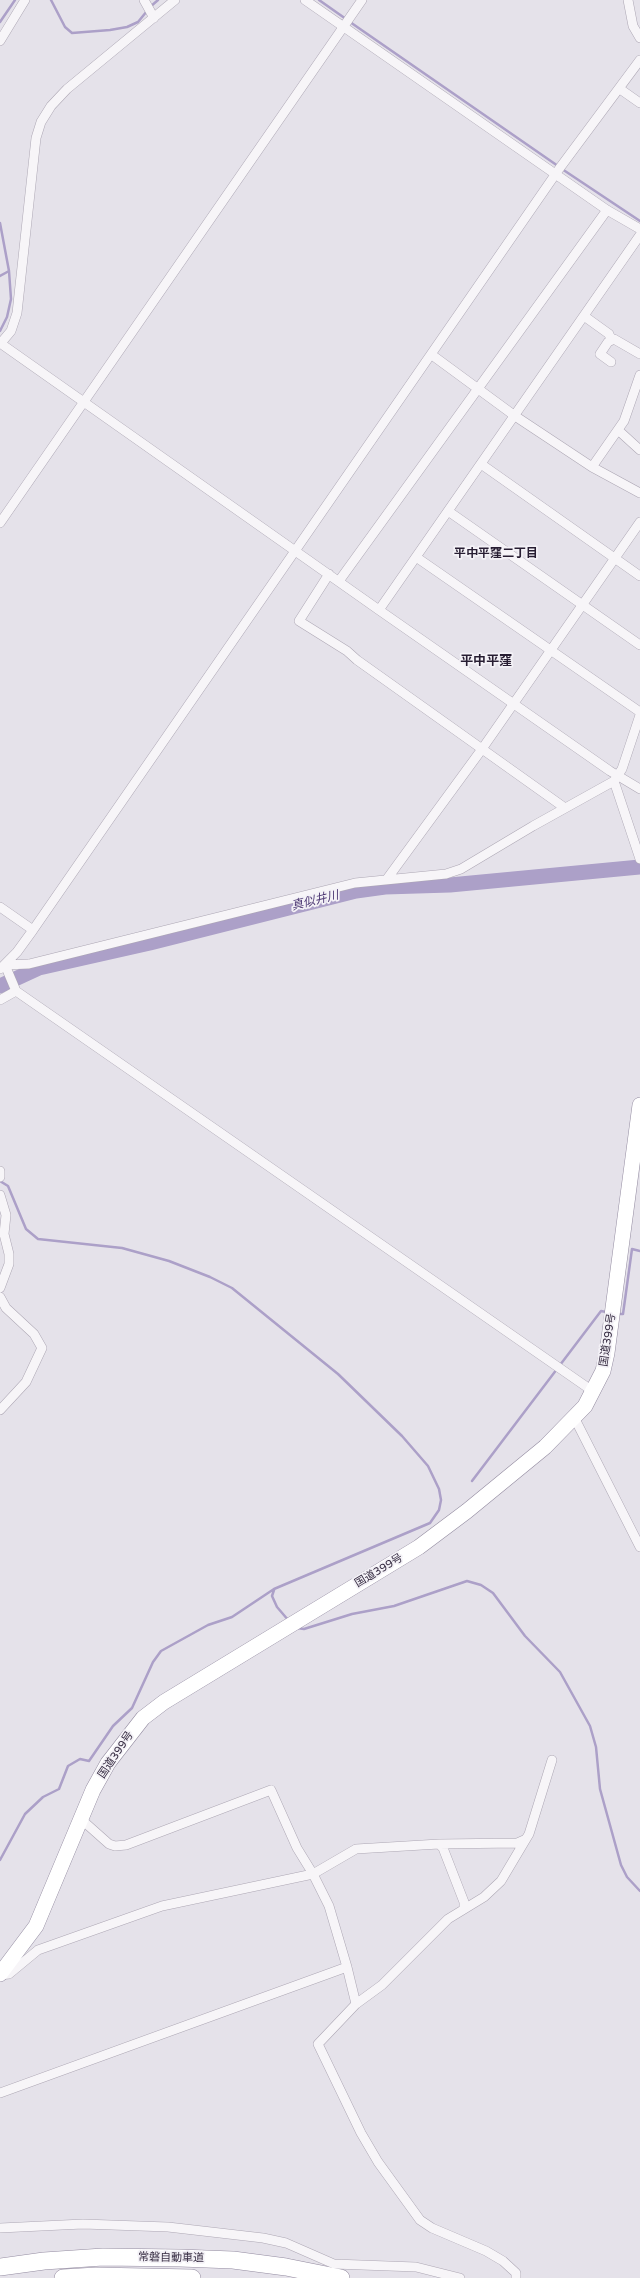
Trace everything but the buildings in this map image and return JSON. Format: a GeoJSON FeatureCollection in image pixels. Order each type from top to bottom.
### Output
{"type":"FeatureCollection","features":[{"type":"Feature","properties":{"kind":"highway","name":"国道399号"},"geometry":{"type":"LineString","coordinates":[[0,1974],[36,1926],[82,1820],[93,1790],[108,1763],[143,1718],[164,1702],[425,1542],[473,1506],[546,1447],[574,1419],[594,1392],[603,1371],[607,1353],[635,1183],[640,1105]]}},
{"type":"Feature","properties":{"kind":"highway","name":"常磐自動車道"},"geometry":{"type":"LineString","coordinates":[[0,2267],[44,2261],[103,2257],[180,2258],[233,2260],[286,2267],[341,2278]]}},
{"type":"Feature","properties":{"kind":"highway","name":"常磐自動車道"},"geometry":{"type":"LineString","coordinates":[[63,2278],[104,2276],[192,2278]]}},
{"type":"Feature","properties":{"kind":"street"},"geometry":{"type":"LineString","coordinates":[[0,41],[25,0]]}},
{"type":"Feature","properties":{"kind":"street"},"geometry":{"type":"LineString","coordinates":[[144,0],[154,18]]}},
{"type":"Feature","properties":{"kind":"street"},"geometry":{"type":"LineString","coordinates":[[176,0],[67,89],[51,106],[41,122],[36,138],[17,313],[11,331],[0,343],[513,703],[617,778],[640,789]]}},
{"type":"Feature","properties":{"kind":"street"},"geometry":{"type":"LineString","coordinates":[[305,0],[347,22],[559,169],[607,210],[640,230]]}},
{"type":"Feature","properties":{"kind":"street"},"geometry":{"type":"LineString","coordinates":[[0,523],[362,0]]}},
{"type":"Feature","properties":{"kind":"street"},"geometry":{"type":"LineString","coordinates":[[628,0],[633,26],[640,38]]}},
{"type":"Feature","properties":{"kind":"street"},"geometry":{"type":"LineString","coordinates":[[4,968],[33,930],[432,355],[559,169],[620,89],[640,60]]}},
{"type":"Feature","properties":{"kind":"street"},"geometry":{"type":"LineString","coordinates":[[620,89],[640,103]]}},
{"type":"Feature","properties":{"kind":"street"},"geometry":{"type":"LineString","coordinates":[[339,582],[607,210]]}},
{"type":"Feature","properties":{"kind":"street"},"geometry":{"type":"LineString","coordinates":[[379,610],[640,235]]}},
{"type":"Feature","properties":{"kind":"street"},"geometry":{"type":"LineString","coordinates":[[584,316],[609,334],[611,340]]}},
{"type":"Feature","properties":{"kind":"street"},"geometry":{"type":"LineString","coordinates":[[611,340],[614,339],[640,354]]}},
{"type":"Feature","properties":{"kind":"street"},"geometry":{"type":"LineString","coordinates":[[611,340],[600,354],[611,362]]}},
{"type":"Feature","properties":{"kind":"street"},"geometry":{"type":"LineString","coordinates":[[432,355],[515,416],[592,467],[639,492]]}},
{"type":"Feature","properties":{"kind":"street"},"geometry":{"type":"LineString","coordinates":[[592,467],[624,421],[640,377]]}},
{"type":"Feature","properties":{"kind":"street"},"geometry":{"type":"LineString","coordinates":[[618,430],[639,448]]}},
{"type":"Feature","properties":{"kind":"street"},"geometry":{"type":"LineString","coordinates":[[481,464],[640,576]]}},
{"type":"Feature","properties":{"kind":"street"},"geometry":{"type":"LineString","coordinates":[[448,511],[640,645]]}},
{"type":"Feature","properties":{"kind":"street"},"geometry":{"type":"LineString","coordinates":[[387,879],[482,749],[640,522]]}},
{"type":"Feature","properties":{"kind":"street"},"geometry":{"type":"LineString","coordinates":[[416,557],[640,713],[617,778],[640,859]]}},
{"type":"Feature","properties":{"kind":"street"},"geometry":{"type":"LineString","coordinates":[[329,574],[299,621],[347,651],[357,660],[565,808]]}},
{"type":"Feature","properties":{"kind":"street"},"geometry":{"type":"LineString","coordinates":[[4,968],[28,964],[355,883],[446,874],[461,869],[617,778]]}},
{"type":"Feature","properties":{"kind":"street"},"geometry":{"type":"LineString","coordinates":[[0,908],[33,930]]}},
{"type":"Feature","properties":{"kind":"street"},"geometry":{"type":"LineString","coordinates":[[4,968],[16,990],[594,1392]]}},
{"type":"Feature","properties":{"kind":"street"},"geometry":{"type":"LineString","coordinates":[[0,1000],[16,990]]}},
{"type":"Feature","properties":{"kind":"street"},"geometry":{"type":"LineString","coordinates":[[0,1195],[6,1215],[4,1234],[9,1254],[9,1264],[0,1288]]}},
{"type":"Feature","properties":{"kind":"street"},"geometry":{"type":"LineString","coordinates":[[0,1297],[6,1308],[34,1334],[42,1348],[26,1382],[0,1410]]}},
{"type":"Feature","properties":{"kind":"street"},"geometry":{"type":"LineString","coordinates":[[574,1419],[637,1535],[640,1547]]}},
{"type":"Feature","properties":{"kind":"street"},"geometry":{"type":"LineString","coordinates":[[516,2278],[516,2273],[503,2261],[486,2251],[432,2228],[420,2220],[378,2162],[361,2133],[318,2044],[356,2004],[382,1985],[448,1919],[494,1889],[501,1881],[526,1839],[552,1760]]}},
{"type":"Feature","properties":{"kind":"street"},"geometry":{"type":"LineString","coordinates":[[82,1820],[109,1844],[115,1846],[126,1845],[271,1790],[297,1848],[313,1874],[329,1906],[356,2004]]}},
{"type":"Feature","properties":{"kind":"street"},"geometry":{"type":"LineString","coordinates":[[0,1974],[9,1974],[38,1950],[162,1906],[313,1874],[356,1849],[439,1844],[517,1843],[526,1839]]}},
{"type":"Feature","properties":{"kind":"street"},"geometry":{"type":"LineString","coordinates":[[439,1844],[443,1848],[462,1895],[464,1909]]}},
{"type":"Feature","properties":{"kind":"street"},"geometry":{"type":"LineString","coordinates":[[0,2093],[347,1967]]}},
{"type":"Feature","properties":{"kind":"street"},"geometry":{"type":"LineString","coordinates":[[0,2228],[83,2224],[168,2227],[263,2238],[286,2243],[334,2264],[416,2267],[460,2278]]}},
{"type":"Feature","properties":{"kind":"waterway"},"geometry":{"type":"LineString","coordinates":[[0,22],[15,0]]}},
{"type":"Feature","properties":{"kind":"waterway"},"geometry":{"type":"LineString","coordinates":[[51,0],[65,27],[72,33],[127,27],[138,22],[147,11]]}},
{"type":"Feature","properties":{"kind":"waterway"},"geometry":{"type":"LineString","coordinates":[[150,7],[158,0]]}},
{"type":"Feature","properties":{"kind":"waterway"},"geometry":{"type":"LineString","coordinates":[[319,0],[346,19]]}},
{"type":"Feature","properties":{"kind":"waterway"},"geometry":{"type":"LineString","coordinates":[[350,22],[558,166]]}},
{"type":"Feature","properties":{"kind":"waterway"},"geometry":{"type":"LineString","coordinates":[[562,169],[640,221]]}},
{"type":"Feature","properties":{"kind":"waterway"},"geometry":{"type":"LineString","coordinates":[[0,223],[9,271],[0,276]]}},
{"type":"Feature","properties":{"kind":"waterway"},"geometry":{"type":"LineString","coordinates":[[0,331],[7,317],[11,299],[9,271]]}},
{"type":"Feature","properties":{"kind":"waterway","name":"真似井川"},"geometry":{"type":"LineString","coordinates":[[0,986],[39,968],[150,943],[356,891],[385,887],[450,885],[640,867]]}},
{"type":"Feature","properties":{"kind":"waterway"},"geometry":{"type":"LineString","coordinates":[[0,1181],[8,1186],[26,1229],[38,1239],[122,1248],[169,1261],[210,1277],[232,1288],[338,1374],[402,1436],[428,1466],[439,1489],[441,1500],[439,1510],[430,1523],[274,1589],[232,1617],[208,1625],[161,1651],[153,1662],[132,1708],[113,1726],[89,1761],[80,1759],[68,1766],[59,1789],[43,1797],[25,1814],[0,1860]]}},
{"type":"Feature","properties":{"kind":"waterway"},"geometry":{"type":"LineString","coordinates":[[620,1314],[623,1314],[632,1249],[640,1251]]}},
{"type":"Feature","properties":{"kind":"waterway"},"geometry":{"type":"LineString","coordinates":[[472,1481],[601,1311],[606,1312]]}},
{"type":"Feature","properties":{"kind":"waterway"},"geometry":{"type":"LineString","coordinates":[[297,1628],[304,1629],[352,1614],[394,1606],[467,1581],[481,1585],[493,1593],[525,1636],[560,1672],[590,1726],[596,1747],[600,1789],[621,1865],[627,1877],[640,1891]]}},
{"type":"Feature","properties":{"kind":"waterway"},"geometry":{"type":"LineString","coordinates":[[274,1590],[272,1596],[277,1607],[289,1621]]}},
{"type":"Feature","properties":{"kind":"district","name":"平中平窪二丁目"},"geometry":{"type":"Point","coordinates":[496,554]}},
{"type":"Feature","properties":{"kind":"district","name":"平中平窪"},"geometry":{"type":"Point","coordinates":[486,662]}}]}
